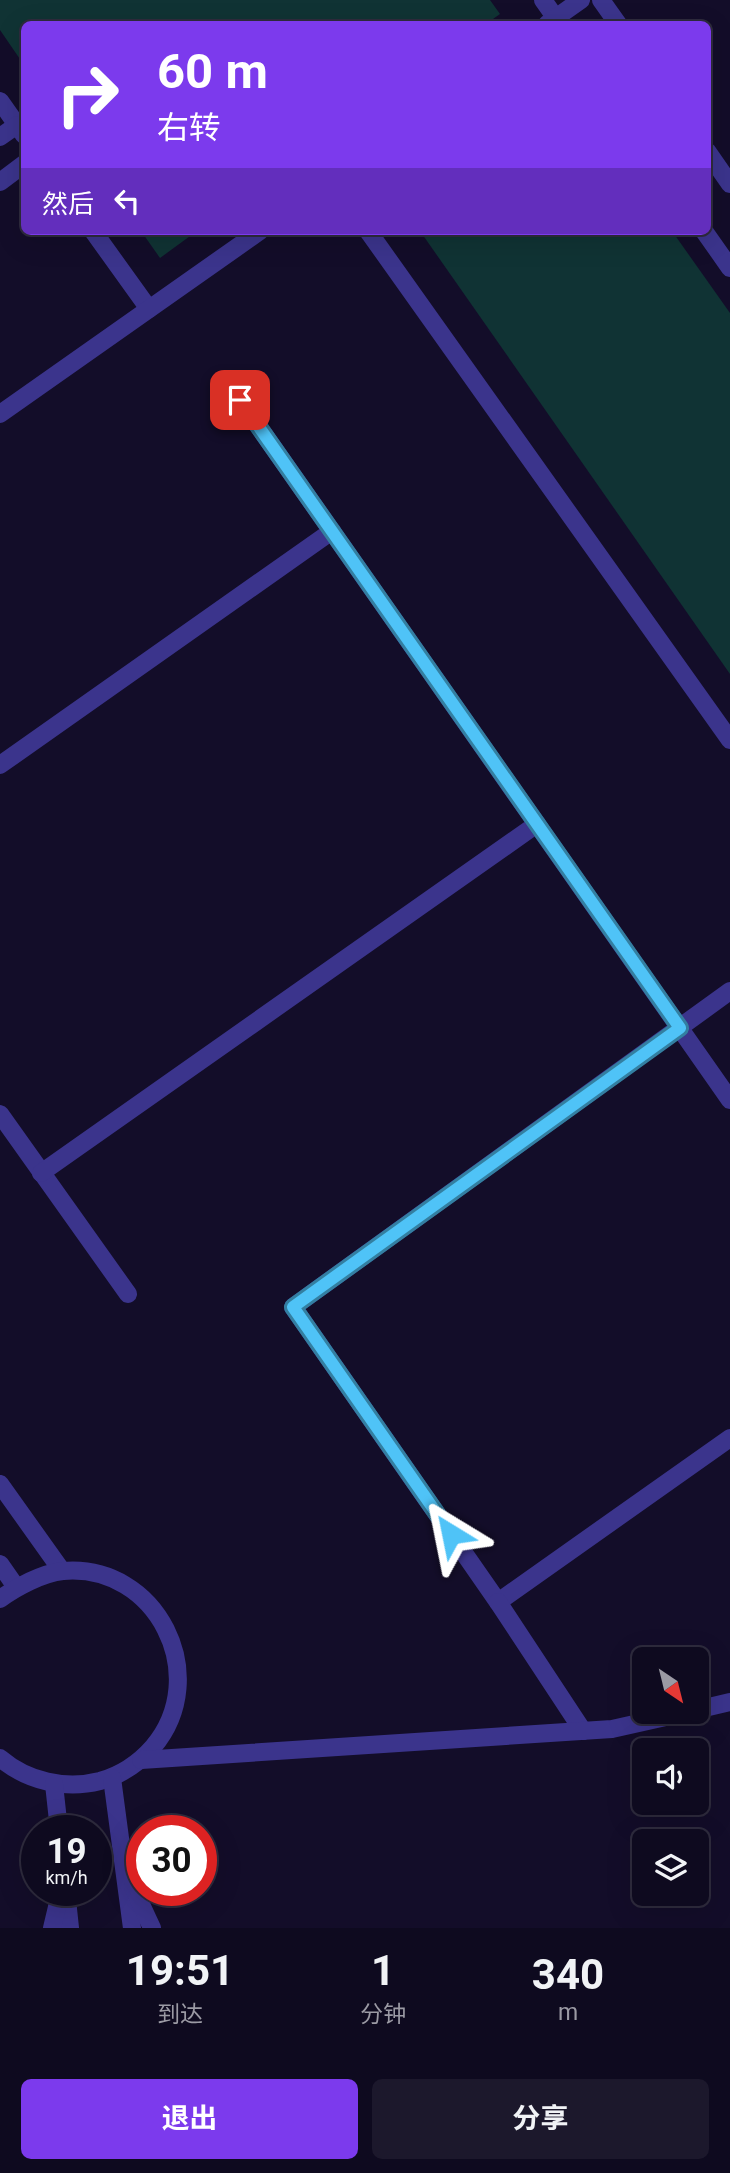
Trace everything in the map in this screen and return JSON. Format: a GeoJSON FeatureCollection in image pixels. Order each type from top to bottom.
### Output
{"type":"FeatureCollection","features":[{"type":"Feature","properties":{"kind":"street"},"geometry":{"type":"LineString","coordinates":[[543,0],[554,21]]}},
{"type":"Feature","properties":{"kind":"street"},"geometry":{"type":"LineString","coordinates":[[555,21],[581,0]]}},
{"type":"Feature","properties":{"kind":"street"},"geometry":{"type":"LineString","coordinates":[[601,0],[616,21]]}},
{"type":"Feature","properties":{"kind":"street"},"geometry":{"type":"LineString","coordinates":[[0,101],[21,130],[0,137]]}},
{"type":"Feature","properties":{"kind":"street"},"geometry":{"type":"LineString","coordinates":[[711,157],[730,184]]}},
{"type":"Feature","properties":{"kind":"street"},"geometry":{"type":"LineString","coordinates":[[0,181],[21,166]]}},
{"type":"Feature","properties":{"kind":"street"},"geometry":{"type":"LineString","coordinates":[[96,235],[149,309]]}},
{"type":"Feature","properties":{"kind":"street"},"geometry":{"type":"LineString","coordinates":[[0,414],[254,235]]}},
{"type":"Feature","properties":{"kind":"street"},"geometry":{"type":"LineString","coordinates":[[371,235],[730,740]]}},
{"type":"Feature","properties":{"kind":"street"},"geometry":{"type":"LineString","coordinates":[[707,235],[730,268]]}},
{"type":"Feature","properties":{"kind":"street"},"geometry":{"type":"LineString","coordinates":[[240,400],[730,1100]]}},
{"type":"Feature","properties":{"kind":"street"},"geometry":{"type":"LineString","coordinates":[[0,765],[332,531]]}},
{"type":"Feature","properties":{"kind":"street"},"geometry":{"type":"LineString","coordinates":[[41,1172],[537,824]]}},
{"type":"Feature","properties":{"kind":"street"},"geometry":{"type":"LineString","coordinates":[[583,1731],[498,1601],[293,1307],[730,991]]}},
{"type":"Feature","properties":{"kind":"street"},"geometry":{"type":"LineString","coordinates":[[0,1114],[128,1294]]}},
{"type":"Feature","properties":{"kind":"street"},"geometry":{"type":"LineString","coordinates":[[498,1601],[730,1438]]}},
{"type":"Feature","properties":{"kind":"street"},"geometry":{"type":"LineString","coordinates":[[0,1484],[62,1571]]}},
{"type":"Feature","properties":{"kind":"street"},"geometry":{"type":"LineString","coordinates":[[0,1564],[16,1587]]}},
{"type":"Feature","properties":{"kind":"street"},"geometry":{"type":"LineString","coordinates":[[0,1599],[16,1587],[62,1571],[95,1573],[127,1586],[152,1607],[170,1636],[179,1669],[176,1702],[163,1734],[141,1760],[112,1777],[86,1784],[54,1784],[15,1770],[0,1758]]}},
{"type":"Feature","properties":{"kind":"street"},"geometry":{"type":"LineString","coordinates":[[709,1707],[730,1702]]}},
{"type":"Feature","properties":{"kind":"street"},"geometry":{"type":"LineString","coordinates":[[141,1760],[612,1729],[634,1724]]}},
{"type":"Feature","properties":{"kind":"street"},"geometry":{"type":"LineString","coordinates":[[112,1777],[132,1928]]}},
{"type":"Feature","properties":{"kind":"street"},"geometry":{"type":"LineString","coordinates":[[54,1784],[57,1815]]}},
{"type":"Feature","properties":{"kind":"street"},"geometry":{"type":"LineString","coordinates":[[124,1870],[152,1928]]}},
{"type":"Feature","properties":{"kind":"street"},"geometry":{"type":"LineString","coordinates":[[52,1928],[58,1906]]}},
{"type":"Feature","properties":{"kind":"street"},"geometry":{"type":"LineString","coordinates":[[66,1906],[70,1928]]}},
{"type":"Feature","properties":{"kind":"green space"},"geometry":{"type":"Polygon","coordinates":[[[0,0],[490,0],[500,14],[490,21],[21,21],[21,61],[0,30],[0,0]]]}},
{"type":"Feature","properties":{"kind":"green space"},"geometry":{"type":"Polygon","coordinates":[[[144,235],[192,235],[160,258],[144,235]]]}},
{"type":"Feature","properties":{"kind":"green space"},"geometry":{"type":"Polygon","coordinates":[[[423,235],[675,235],[730,313],[730,674],[423,235]]]}},
{"type":"Feature","properties":{"kind":"route"},"geometry":{"type":"LineString","coordinates":[[240,400],[680,1028],[293,1307],[451,1534]]}}]}
